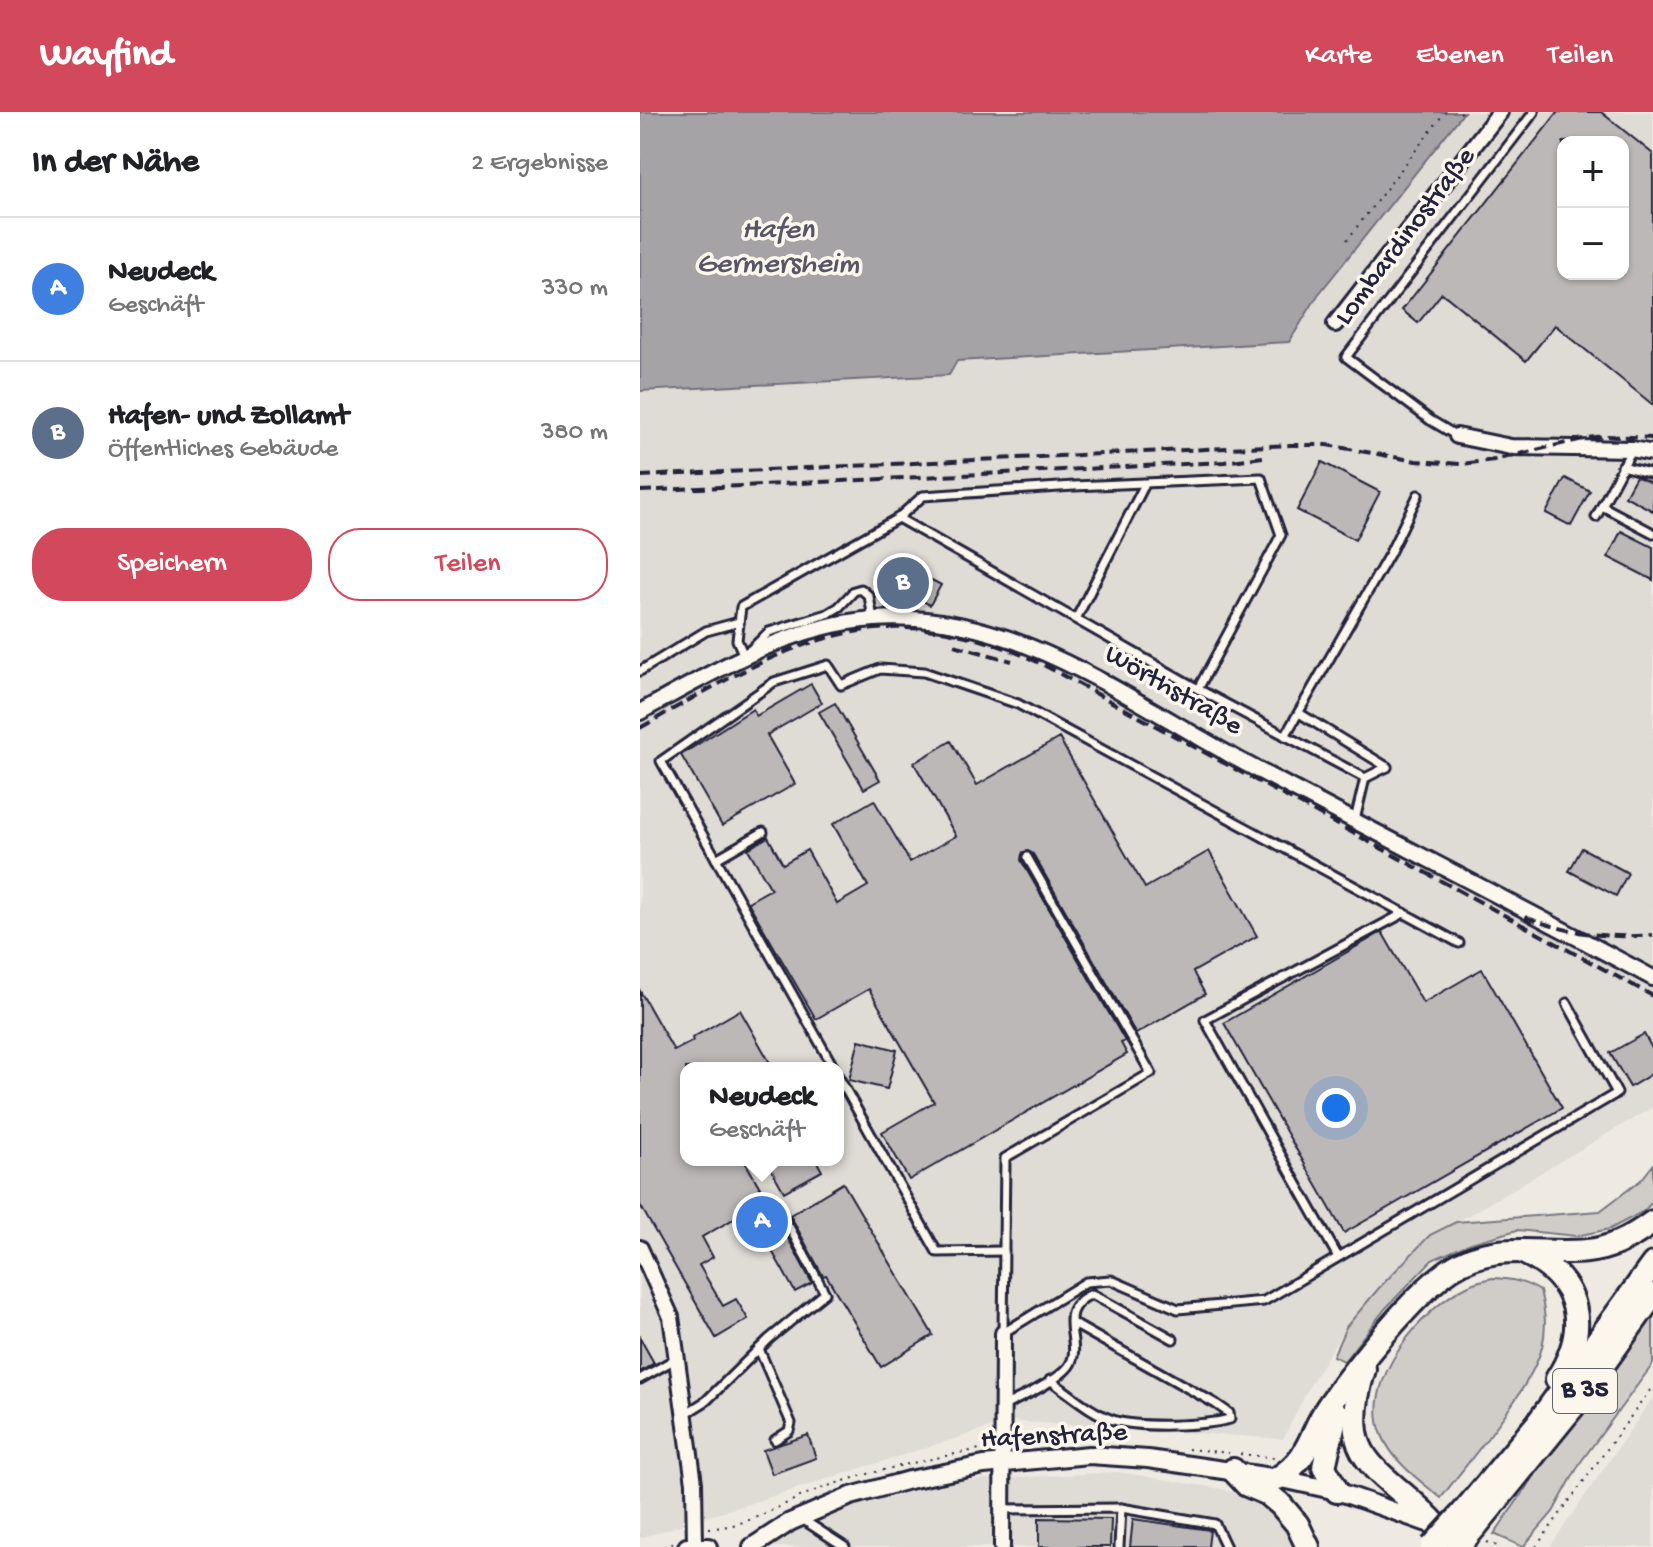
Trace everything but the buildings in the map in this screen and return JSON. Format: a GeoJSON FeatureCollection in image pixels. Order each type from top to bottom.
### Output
{"type":"FeatureCollection","features":[{"type":"Feature","properties":{"kind":"highway"},"geometry":{"type":"LineString","coordinates":[[1278,1478],[1293,1468],[1305,1452],[1329,1405],[1368,1356],[1423,1294],[1453,1268],[1485,1253],[1589,1251],[1606,1247],[1653,1222]]}},
{"type":"Feature","properties":{"kind":"highway","name":"B 35"},"geometry":{"type":"LineString","coordinates":[[1521,1250],[1555,1271],[1570,1291],[1576,1312],[1575,1339],[1570,1354],[1549,1392],[1537,1424]]}},
{"type":"Feature","properties":{"kind":"highway","name":"B 35"},"geometry":{"type":"LineString","coordinates":[[1467,1538],[1537,1424],[1653,1264]]}},
{"type":"Feature","properties":{"kind":"highway","name":"B 35"},"geometry":{"type":"LineString","coordinates":[[1467,1538],[1563,1421],[1653,1295]]}},
{"type":"Feature","properties":{"kind":"highway"},"geometry":{"type":"LineString","coordinates":[[1368,1356],[1355,1401],[1354,1428],[1358,1442],[1378,1474],[1422,1509],[1435,1537]]}},
{"type":"Feature","properties":{"kind":"highway"},"geometry":{"type":"LineString","coordinates":[[1337,1491],[1327,1477],[1324,1457],[1345,1385]]}},
{"type":"Feature","properties":{"kind":"highway"},"geometry":{"type":"LineString","coordinates":[[1233,1470],[1247,1485],[1268,1494],[1280,1504],[1297,1524],[1308,1547]]}},
{"type":"Feature","properties":{"kind":"highway","name":"B 35"},"geometry":{"type":"LineString","coordinates":[[1435,1537],[1467,1538]]}},
{"type":"Feature","properties":{"kind":"street"},"geometry":{"type":"LineString","coordinates":[[1335,324],[1500,112]]}},
{"type":"Feature","properties":{"kind":"street","name":"Lombardinostraße"},"geometry":{"type":"LineString","coordinates":[[1457,436],[1511,447],[1632,449],[1653,453]]}},
{"type":"Feature","properties":{"kind":"street","name":"Wörthstraße"},"geometry":{"type":"LineString","coordinates":[[640,712],[744,656],[806,634],[873,619],[948,623],[1016,641],[1091,673],[1238,759],[1653,978]]}},
{"type":"Feature","properties":{"kind":"street"},"geometry":{"type":"LineString","coordinates":[[640,1248],[671,1317],[694,1483],[696,1528],[691,1545]]}},
{"type":"Feature","properties":{"kind":"street"},"geometry":{"type":"LineString","coordinates":[[1002,1547],[1003,1333]]}},
{"type":"Feature","properties":{"kind":"street","name":"Hafenstraße"},"geometry":{"type":"LineString","coordinates":[[752,1547],[801,1518],[851,1496],[909,1480],[1003,1463],[1089,1455],[1124,1456],[1233,1470],[1337,1491],[1435,1537]]}},
{"type":"Feature","properties":{"kind":"lane","name":"Lombardinostraße"},"geometry":{"type":"LineString","coordinates":[[1457,436],[1430,420],[1346,357],[1534,112]]}},
{"type":"Feature","properties":{"kind":"lane"},"geometry":{"type":"LineString","coordinates":[[1596,517],[1632,449]]}},
{"type":"Feature","properties":{"kind":"lane"},"geometry":{"type":"LineString","coordinates":[[1622,466],[1653,474]]}},
{"type":"Feature","properties":{"kind":"lane"},"geometry":{"type":"LineString","coordinates":[[873,619],[869,596],[861,589],[854,591],[839,607],[827,614],[769,632],[744,656],[737,640],[741,607],[898,518],[923,496],[1261,478],[1281,535],[1198,689]]}},
{"type":"Feature","properties":{"kind":"lane"},"geometry":{"type":"LineString","coordinates":[[1076,619],[1145,484]]}},
{"type":"Feature","properties":{"kind":"lane"},"geometry":{"type":"LineString","coordinates":[[1285,736],[1390,553],[1418,495]]}},
{"type":"Feature","properties":{"kind":"lane"},"geometry":{"type":"LineString","coordinates":[[1602,506],[1653,533]]}},
{"type":"Feature","properties":{"kind":"lane"},"geometry":{"type":"LineString","coordinates":[[898,518],[1198,689],[1365,778]]}},
{"type":"Feature","properties":{"kind":"lane"},"geometry":{"type":"LineString","coordinates":[[640,671],[706,631],[739,622]]}},
{"type":"Feature","properties":{"kind":"lane"},"geometry":{"type":"LineString","coordinates":[[831,1062],[661,761],[774,682],[828,665],[841,685],[880,669],[924,672],[1018,704],[1459,943]]}},
{"type":"Feature","properties":{"kind":"lane"},"geometry":{"type":"LineString","coordinates":[[1299,713],[1387,767],[1365,778]]}},
{"type":"Feature","properties":{"kind":"lane"},"geometry":{"type":"LineString","coordinates":[[1355,820],[1365,778]]}},
{"type":"Feature","properties":{"kind":"lane"},"geometry":{"type":"LineString","coordinates":[[716,859],[763,832]]}},
{"type":"Feature","properties":{"kind":"lane"},"geometry":{"type":"LineString","coordinates":[[1003,1333],[1005,1158],[1151,1073],[1027,857]]}},
{"type":"Feature","properties":{"kind":"lane"},"geometry":{"type":"LineString","coordinates":[[1338,1257],[1205,1020],[1404,913]]}},
{"type":"Feature","properties":{"kind":"lane"},"geometry":{"type":"LineString","coordinates":[[1003,1333],[1086,1282],[1111,1280],[1178,1309],[1264,1301],[1617,1093],[1567,1003]]}},
{"type":"Feature","properties":{"kind":"lane"},"geometry":{"type":"LineString","coordinates":[[844,1087],[937,1252],[1004,1251]]}},
{"type":"Feature","properties":{"kind":"lane"},"geometry":{"type":"LineString","coordinates":[[685,1414],[706,1401],[759,1349],[825,1293],[780,1210]]}},
{"type":"Feature","properties":{"kind":"lane"},"geometry":{"type":"LineString","coordinates":[[1003,1407],[1050,1380],[1069,1365],[1072,1357],[1073,1309],[1078,1300],[1092,1294],[1173,1339]]}},
{"type":"Feature","properties":{"kind":"lane"},"geometry":{"type":"LineString","coordinates":[[1050,1380],[1113,1420],[1212,1424],[1230,1419],[1229,1413],[1216,1404],[1072,1323]]}},
{"type":"Feature","properties":{"kind":"lane"},"geometry":{"type":"LineString","coordinates":[[759,1349],[791,1423],[789,1431],[775,1440]]}},
{"type":"Feature","properties":{"kind":"lane"},"geometry":{"type":"LineString","coordinates":[[640,1379],[677,1358]]}},
{"type":"Feature","properties":{"kind":"lane"},"geometry":{"type":"LineString","coordinates":[[1002,1509],[1121,1508],[1215,1524],[1226,1547]]}},
{"type":"Feature","properties":{"kind":"lane"},"geometry":{"type":"LineString","coordinates":[[1119,1547],[1121,1508]]}},
{"type":"Feature","properties":{"kind":"lane"},"geometry":{"type":"LineString","coordinates":[[801,1518],[845,1547]]}},
{"type":"Feature","properties":{"kind":"path"},"geometry":{"type":"LineString","coordinates":[[1347,240],[1445,112]]}},
{"type":"Feature","properties":{"kind":"path"},"geometry":{"type":"LineString","coordinates":[[1536,1547],[1653,1386]]}},
{"type":"Feature","properties":{"kind":"path"},"geometry":{"type":"LineString","coordinates":[[696,1528],[718,1528],[761,1515],[815,1491],[906,1464],[1002,1445],[1048,1445]]}},
{"type":"Feature","properties":{"kind":"path"},"geometry":{"type":"LineString","coordinates":[[1188,1449],[1265,1458],[1285,1456],[1297,1449],[1305,1452]]}},
{"type":"Feature","properties":{"kind":"path"},"geometry":{"type":"LineString","coordinates":[[1467,1538],[1500,1547]]}},
{"type":"Feature","properties":{"kind":"path"},"geometry":{"type":"LineString","coordinates":[[664,1547],[691,1545]]}},
{"type":"Feature","properties":{"kind":"shaded area"},"geometry":{"type":"Polygon","coordinates":[[[1464,112],[1653,112],[1653,1107],[1438,1233],[1381,1285],[1346,1327],[1311,1383],[1283,1439],[1011,1421],[640,1538],[640,391],[949,375],[957,361],[1289,342],[1318,295],[1464,112]]]}},
{"type":"Feature","properties":{"kind":"shaded area"},"geometry":{"type":"Polygon","coordinates":[[[1653,1165],[1653,1201],[1644,1211],[1610,1229],[1576,1236],[1517,1230],[1471,1243],[1432,1260],[1385,1309],[1344,1361],[1333,1356],[1346,1327],[1430,1235],[1456,1222],[1600,1211],[1641,1180],[1653,1165]]]}},
{"type":"Feature","properties":{"kind":"shaded area"},"geometry":{"type":"Polygon","coordinates":[[[1493,1278],[1517,1281],[1540,1291],[1545,1319],[1542,1347],[1513,1404],[1441,1498],[1407,1470],[1387,1445],[1377,1414],[1380,1392],[1400,1348],[1433,1310],[1469,1285],[1493,1278]]]}},
{"type":"Feature","properties":{"kind":"shaded area"},"geometry":{"type":"Polygon","coordinates":[[[1653,1306],[1653,1364],[1580,1463],[1553,1512],[1523,1547],[1494,1534],[1653,1306]]]}},
{"type":"Feature","properties":{"kind":"shaded area"},"geometry":{"type":"Polygon","coordinates":[[[1653,1397],[1653,1547],[1550,1547],[1653,1397]]]}},
{"type":"Feature","properties":{"kind":"shaded area"},"geometry":{"type":"Polygon","coordinates":[[[1119,1472],[1222,1489],[1259,1502],[1277,1517],[1295,1539],[1297,1547],[771,1547],[789,1533],[831,1513],[951,1481],[1119,1472]]]}},
{"type":"Feature","properties":{"kind":"water","name":"Hafen Germersheim"},"geometry":{"type":"Polygon","coordinates":[[[640,112],[1464,112],[1318,295],[1289,342],[957,361],[949,375],[640,391],[640,112]]]}},
{"type":"Feature","properties":{"kind":"railway"},"geometry":{"type":"LineString","coordinates":[[640,476],[1290,445],[1327,445],[1416,461],[1461,464],[1494,460],[1587,438],[1653,438]]}},
{"type":"Feature","properties":{"kind":"railway"},"geometry":{"type":"LineString","coordinates":[[640,491],[1224,462],[1263,457]]}},
{"type":"Feature","properties":{"kind":"railway"},"geometry":{"type":"LineString","coordinates":[[640,728],[739,673],[786,652],[832,637],[880,629],[929,629],[982,640],[1040,663],[1653,996]]}},
{"type":"Feature","properties":{"kind":"railway"},"geometry":{"type":"LineString","coordinates":[[954,645],[1012,661]]}},
{"type":"Feature","properties":{"kind":"railway"},"geometry":{"type":"LineString","coordinates":[[1525,917],[1588,934],[1653,935]]}},
{"type":"Feature","properties":{"kind":"place","name":"Hafen- und Zollamt"},"geometry":{"type":"Point","coordinates":[903,583]}},
{"type":"Feature","properties":{"kind":"place","name":"Neudeck"},"geometry":{"type":"Point","coordinates":[762,1222]}}]}
